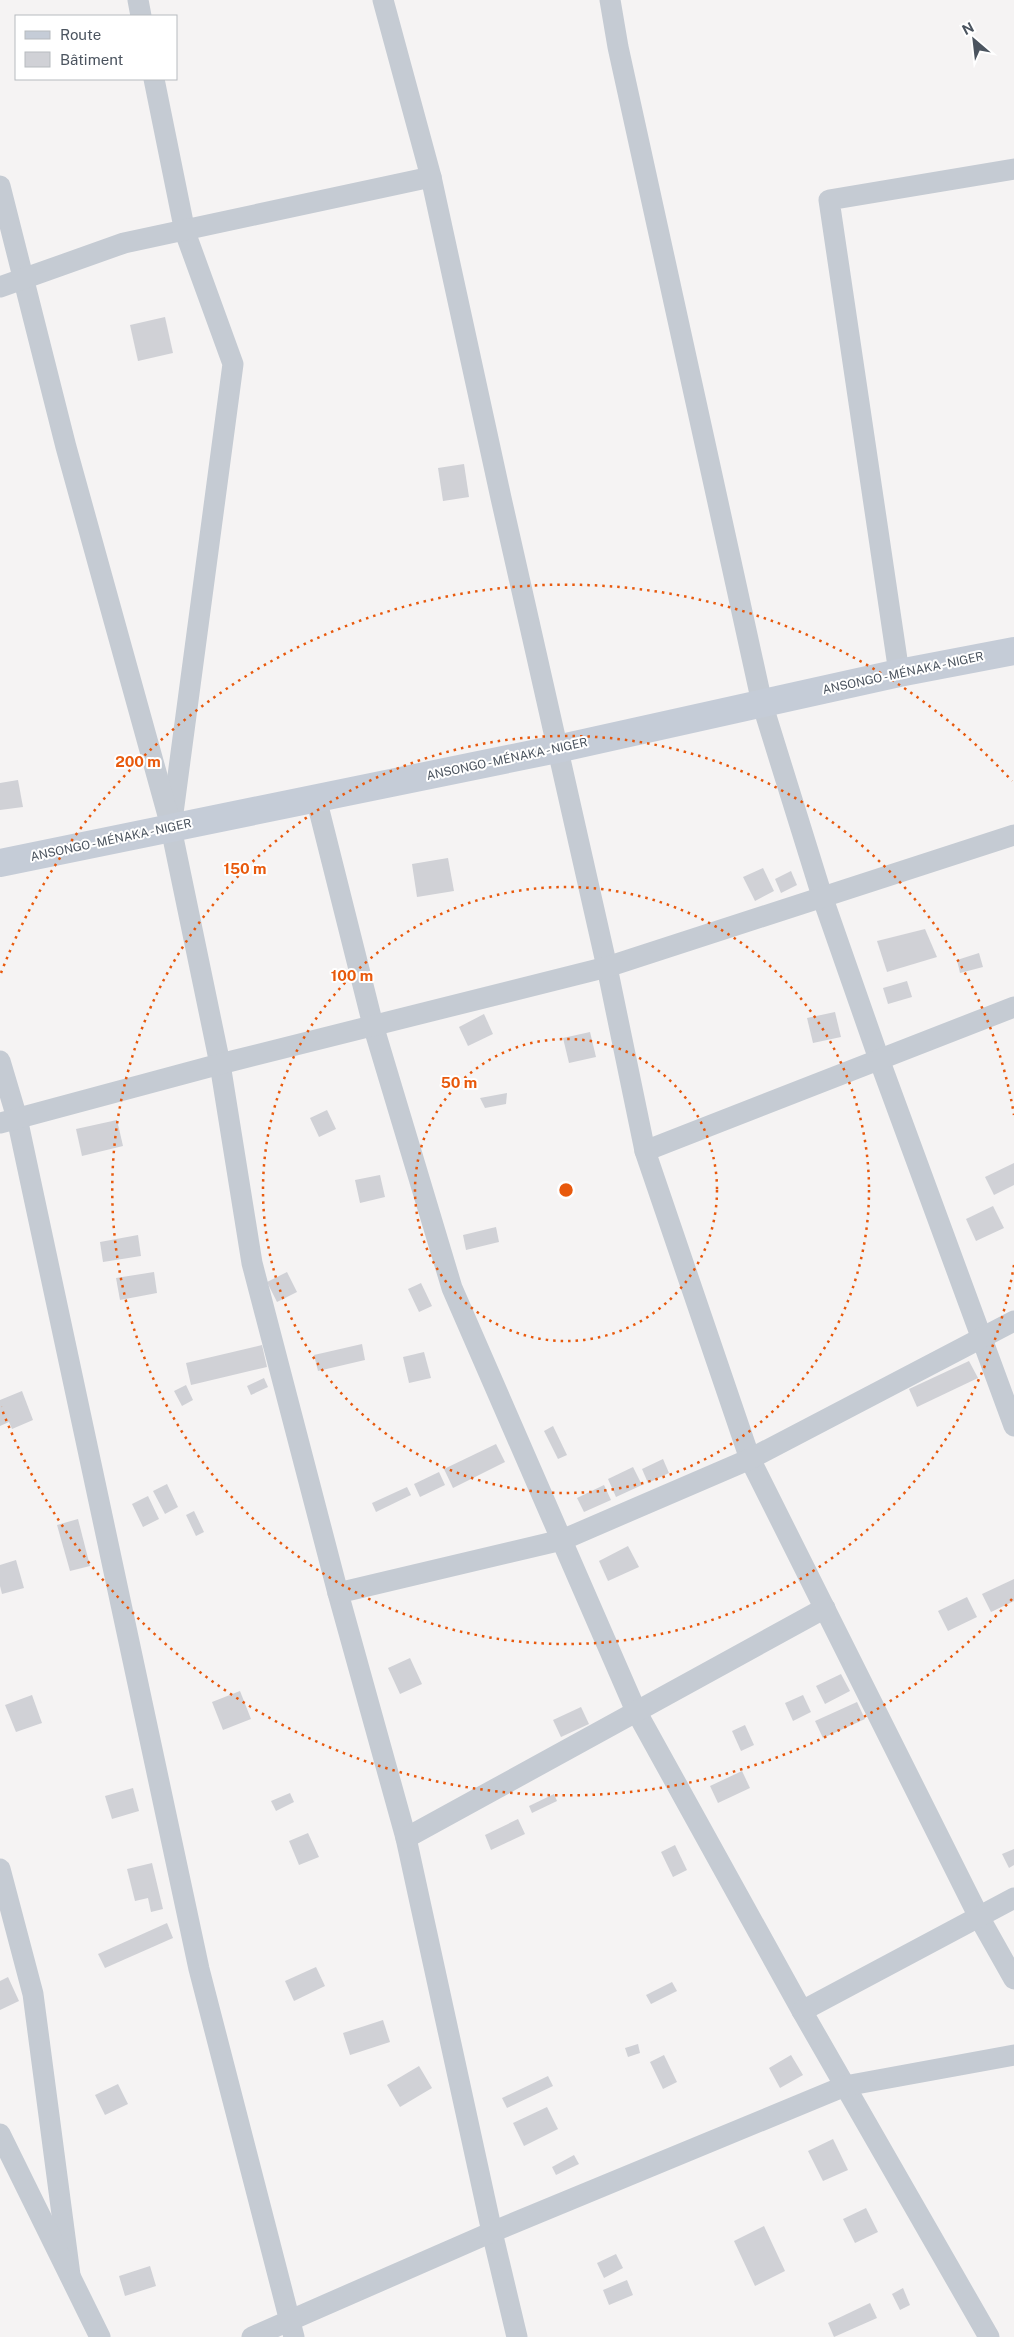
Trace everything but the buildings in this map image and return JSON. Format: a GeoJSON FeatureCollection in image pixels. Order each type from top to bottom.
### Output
{"type":"FeatureCollection","features":[{"type":"Feature","properties":{"kind":"main road","name":"ANSONGO - MÉNAKA - NIGER"},"geometry":{"type":"LineString","coordinates":[[0,863],[558,749],[899,673],[1014,651]]}},
{"type":"Feature","properties":{"kind":"street"},"geometry":{"type":"LineString","coordinates":[[138,0],[142,15]]}},
{"type":"Feature","properties":{"kind":"street"},"geometry":{"type":"LineString","coordinates":[[383,0],[431,177],[607,967],[645,1151],[750,1459],[979,1917],[1014,1980]]}},
{"type":"Feature","properties":{"kind":"street"},"geometry":{"type":"LineString","coordinates":[[610,0],[618,47],[762,704],[822,896],[879,1059],[1014,1426]]}},
{"type":"Feature","properties":{"kind":"street"},"geometry":{"type":"LineString","coordinates":[[154,80],[185,232],[233,364],[172,828]]}},
{"type":"Feature","properties":{"kind":"street"},"geometry":{"type":"LineString","coordinates":[[899,673],[829,200],[1014,169]]}},
{"type":"Feature","properties":{"kind":"street"},"geometry":{"type":"LineString","coordinates":[[0,287],[23,277],[124,244],[431,177]]}},
{"type":"Feature","properties":{"kind":"street"},"geometry":{"type":"LineString","coordinates":[[0,186],[66,447],[172,828],[220,1064],[252,1263],[338,1593],[406,1838],[492,2232],[517,2337]]}},
{"type":"Feature","properties":{"kind":"street"},"geometry":{"type":"LineString","coordinates":[[316,798],[374,1025],[452,1288],[636,1711],[802,2011],[989,2337]]}},
{"type":"Feature","properties":{"kind":"street"},"geometry":{"type":"LineString","coordinates":[[8,1120],[220,1064],[607,967],[1014,835]]}},
{"type":"Feature","properties":{"kind":"street"},"geometry":{"type":"LineString","coordinates":[[645,1151],[1014,1007]]}},
{"type":"Feature","properties":{"kind":"street"},"geometry":{"type":"LineString","coordinates":[[0,1061],[8,1120],[199,1969],[292,2328]]}},
{"type":"Feature","properties":{"kind":"street"},"geometry":{"type":"LineString","coordinates":[[338,1593],[562,1540],[750,1459],[1014,1321]]}},
{"type":"Feature","properties":{"kind":"street"},"geometry":{"type":"LineString","coordinates":[[406,1838],[824,1608]]}},
{"type":"Feature","properties":{"kind":"street"},"geometry":{"type":"LineString","coordinates":[[0,1869],[33,1994],[70,2275]]}},
{"type":"Feature","properties":{"kind":"street"},"geometry":{"type":"LineString","coordinates":[[802,2011],[1014,1898]]}},
{"type":"Feature","properties":{"kind":"street"},"geometry":{"type":"LineString","coordinates":[[252,2337],[292,2328],[492,2232],[845,2086],[1014,2054]]}},
{"type":"Feature","properties":{"kind":"street"},"geometry":{"type":"LineString","coordinates":[[0,2134],[100,2337]]}}]}
